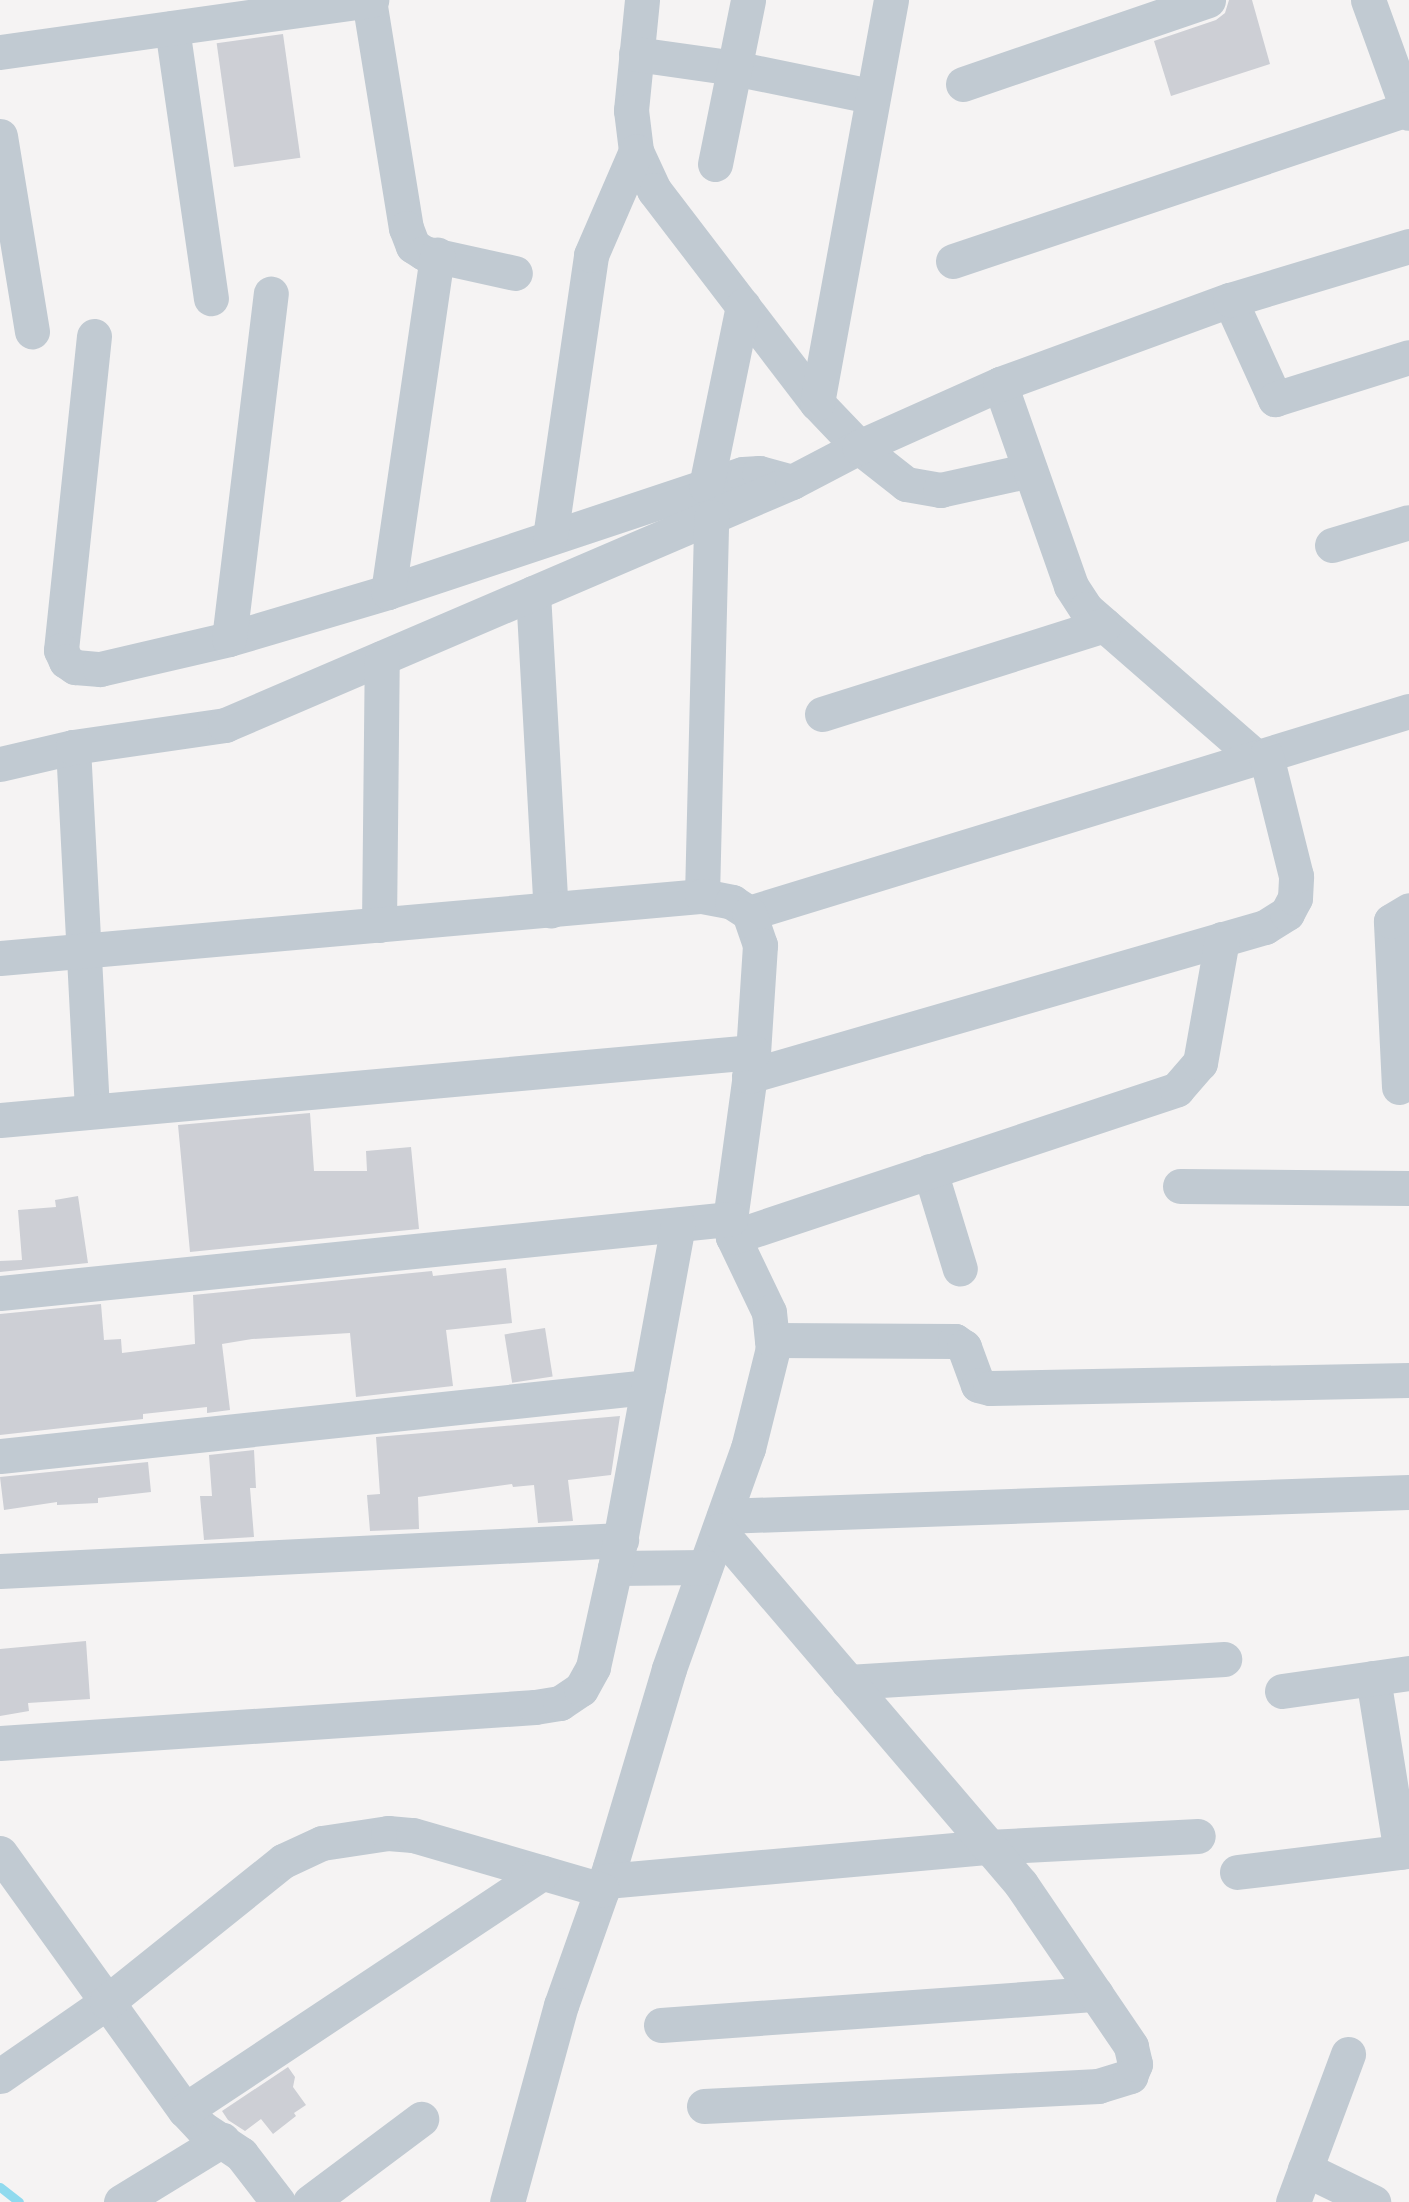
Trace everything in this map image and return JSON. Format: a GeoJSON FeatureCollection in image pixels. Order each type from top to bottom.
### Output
{"type":"FeatureCollection","features":[{"type":"Feature","properties":{"kind":"street"},"geometry":{"type":"LineString","coordinates":[[642,0],[631,110],[636,151],[654,190],[817,402],[858,447],[906,484],[940,490],[1030,470]]}},
{"type":"Feature","properties":{"kind":"street"},"geometry":{"type":"LineString","coordinates":[[714,164],[748,0]]}},
{"type":"Feature","properties":{"kind":"street"},"geometry":{"type":"LineString","coordinates":[[817,402],[891,0]]}},
{"type":"Feature","properties":{"kind":"street"},"geometry":{"type":"LineString","coordinates":[[963,84],[1208,0]]}},
{"type":"Feature","properties":{"kind":"street"},"geometry":{"type":"LineString","coordinates":[[952,261],[1408,110],[1368,0]]}},
{"type":"Feature","properties":{"kind":"street"},"geometry":{"type":"LineString","coordinates":[[0,52],[161,19],[361,1],[406,228],[413,246],[515,273]]}},
{"type":"Feature","properties":{"kind":"street"},"geometry":{"type":"LineString","coordinates":[[161,19],[212,298]]}},
{"type":"Feature","properties":{"kind":"street"},"geometry":{"type":"LineString","coordinates":[[636,54],[734,68],[871,96]]}},
{"type":"Feature","properties":{"kind":"street"},"geometry":{"type":"LineString","coordinates":[[0,136],[32,331]]}},
{"type":"Feature","properties":{"kind":"street"},"geometry":{"type":"LineString","coordinates":[[550,537],[592,254],[636,151]]}},
{"type":"Feature","properties":{"kind":"street"},"geometry":{"type":"LineString","coordinates":[[94,336],[61,650],[66,661],[100,669],[228,638],[388,592],[550,537],[792,482],[858,447],[1000,384],[1230,300],[1409,246]]}},
{"type":"Feature","properties":{"kind":"street"},"geometry":{"type":"LineString","coordinates":[[388,592],[437,255]]}},
{"type":"Feature","properties":{"kind":"street"},"geometry":{"type":"LineString","coordinates":[[228,638],[271,294]]}},
{"type":"Feature","properties":{"kind":"street"},"geometry":{"type":"LineString","coordinates":[[1230,300],[1274,399],[1409,357]]}},
{"type":"Feature","properties":{"kind":"street"},"geometry":{"type":"LineString","coordinates":[[702,896],[708,502],[743,306]]}},
{"type":"Feature","properties":{"kind":"street"},"geometry":{"type":"LineString","coordinates":[[0,1120],[92,1109],[751,1064],[1222,939],[1265,926],[1287,913],[1295,898],[1296,876],[1262,757],[1086,610],[1072,586],[1000,384]]}},
{"type":"Feature","properties":{"kind":"street"},"geometry":{"type":"LineString","coordinates":[[0,764],[72,747],[225,725],[534,593],[708,502]]}},
{"type":"Feature","properties":{"kind":"street"},"geometry":{"type":"LineString","coordinates":[[1332,545],[1409,522]]}},
{"type":"Feature","properties":{"kind":"street"},"geometry":{"type":"LineString","coordinates":[[534,593],[551,910]]}},
{"type":"Feature","properties":{"kind":"street"},"geometry":{"type":"LineString","coordinates":[[822,714],[1104,625]]}},
{"type":"Feature","properties":{"kind":"street"},"geometry":{"type":"LineString","coordinates":[[379,925],[382,658]]}},
{"type":"Feature","properties":{"kind":"street"},"geometry":{"type":"LineString","coordinates":[[749,914],[1409,711]]}},
{"type":"Feature","properties":{"kind":"street"},"geometry":{"type":"LineString","coordinates":[[72,747],[92,1109]]}},
{"type":"Feature","properties":{"kind":"street"},"geometry":{"type":"LineString","coordinates":[[0,958],[702,896],[732,902],[749,914],[760,945],[751,1064],[731,1228],[769,1312],[772,1340],[762,1403],[669,1669],[604,1886],[561,2005],[507,2202]]}},
{"type":"Feature","properties":{"kind":"street"},"geometry":{"type":"LineString","coordinates":[[1399,1086],[1391,921],[1409,910]]}},
{"type":"Feature","properties":{"kind":"street"},"geometry":{"type":"LineString","coordinates":[[0,1293],[678,1225],[731,1228],[930,1171],[1177,1089],[1190,1079],[1200,1063],[1222,939]]}},
{"type":"Feature","properties":{"kind":"street"},"geometry":{"type":"LineString","coordinates":[[930,1171],[960,1269]]}},
{"type":"Feature","properties":{"kind":"street"},"geometry":{"type":"LineString","coordinates":[[1180,1186],[1409,1188]]}},
{"type":"Feature","properties":{"kind":"street"},"geometry":{"type":"LineString","coordinates":[[0,1742],[560,1702],[581,1689],[593,1667],[618,1554],[678,1225]]}},
{"type":"Feature","properties":{"kind":"street"},"geometry":{"type":"LineString","coordinates":[[772,1340],[954,1341],[964,1346],[978,1385],[990,1388],[1409,1380]]}},
{"type":"Feature","properties":{"kind":"street"},"geometry":{"type":"LineString","coordinates":[[0,1456],[648,1387]]}},
{"type":"Feature","properties":{"kind":"street"},"geometry":{"type":"LineString","coordinates":[[722,1523],[1409,1492]]}},
{"type":"Feature","properties":{"kind":"street"},"geometry":{"type":"LineString","coordinates":[[704,2106],[1118,2083],[1130,2076],[1135,2064],[1131,2046],[1021,1884],[848,1682],[722,1523]]}},
{"type":"Feature","properties":{"kind":"street"},"geometry":{"type":"LineString","coordinates":[[0,1571],[618,1554],[705,1567]]}},
{"type":"Feature","properties":{"kind":"street"},"geometry":{"type":"LineString","coordinates":[[848,1682],[1224,1659]]}},
{"type":"Feature","properties":{"kind":"street"},"geometry":{"type":"LineString","coordinates":[[1282,1692],[1409,1674]]}},
{"type":"Feature","properties":{"kind":"street"},"geometry":{"type":"LineString","coordinates":[[1237,1872],[1405,1851],[1373,1678]]}},
{"type":"Feature","properties":{"kind":"street"},"geometry":{"type":"LineString","coordinates":[[0,2076],[107,2002],[283,1861],[322,1844],[388,1833],[412,1836],[542,1873],[604,1886],[988,1846],[1198,1836]]}},
{"type":"Feature","properties":{"kind":"street"},"geometry":{"type":"LineString","coordinates":[[2,1861],[185,2110],[202,2128],[241,2154],[278,2202]]}},
{"type":"Feature","properties":{"kind":"street"},"geometry":{"type":"LineString","coordinates":[[185,2110],[542,1873]]}},
{"type":"Feature","properties":{"kind":"street"},"geometry":{"type":"LineString","coordinates":[[661,2024],[1096,1994]]}},
{"type":"Feature","properties":{"kind":"street"},"geometry":{"type":"LineString","coordinates":[[1348,2054],[1299,2186],[1373,2202]]}},
{"type":"Feature","properties":{"kind":"street"},"geometry":{"type":"LineString","coordinates":[[310,2202],[420,2119]]}},
{"type":"Feature","properties":{"kind":"street"},"geometry":{"type":"LineString","coordinates":[[122,2202],[222,2140]]}},
{"type":"Feature","properties":{"kind":"building"},"geometry":{"type":"Polygon","coordinates":[[[1229,0],[1252,0],[1270,64],[1171,96],[1154,41],[1216,20],[1225,13],[1229,0]]]}},
{"type":"Feature","properties":{"kind":"building"},"geometry":{"type":"Polygon","coordinates":[[[283,34],[300,158],[234,167],[217,43],[283,34]]]}},
{"type":"Feature","properties":{"kind":"building"},"geometry":{"type":"Polygon","coordinates":[[[310,1113],[314,1171],[367,1171],[366,1151],[411,1147],[419,1229],[190,1252],[178,1125],[310,1113]]]}},
{"type":"Feature","properties":{"kind":"building"},"geometry":{"type":"Polygon","coordinates":[[[78,1196],[88,1263],[0,1272],[0,1261],[22,1260],[18,1210],[56,1207],[55,1200],[78,1196]]]}},
{"type":"Feature","properties":{"kind":"building"},"geometry":{"type":"Polygon","coordinates":[[[506,1268],[512,1323],[446,1330],[453,1386],[356,1397],[350,1333],[252,1339],[222,1344],[230,1410],[207,1413],[207,1407],[143,1414],[143,1419],[0,1435],[0,1314],[101,1304],[104,1340],[121,1339],[122,1353],[195,1344],[193,1295],[432,1271],[433,1276],[506,1268]]]}},
{"type":"Feature","properties":{"kind":"building"},"geometry":{"type":"Polygon","coordinates":[[[545,1328],[553,1376],[512,1383],[505,1334],[545,1328]]]}},
{"type":"Feature","properties":{"kind":"building"},"geometry":{"type":"Polygon","coordinates":[[[620,1416],[611,1475],[568,1480],[573,1521],[538,1523],[534,1485],[512,1484],[418,1497],[419,1529],[370,1531],[367,1495],[380,1494],[376,1437],[620,1416]]]}},
{"type":"Feature","properties":{"kind":"building"},"geometry":{"type":"Polygon","coordinates":[[[254,1450],[256,1488],[250,1488],[254,1537],[204,1540],[200,1496],[212,1496],[209,1455],[254,1450]]]}},
{"type":"Feature","properties":{"kind":"building"},"geometry":{"type":"Polygon","coordinates":[[[148,1462],[151,1492],[98,1498],[98,1503],[57,1502],[4,1510],[0,1477],[148,1462]]]}},
{"type":"Feature","properties":{"kind":"building"},"geometry":{"type":"Polygon","coordinates":[[[86,1641],[90,1699],[28,1703],[29,1711],[0,1716],[0,1649],[86,1641]]]}},
{"type":"Feature","properties":{"kind":"building"},"geometry":{"type":"Polygon","coordinates":[[[288,2067],[295,2077],[293,2087],[306,2105],[294,2113],[296,2116],[273,2134],[261,2119],[245,2131],[228,2120],[222,2111],[288,2067]]]}},
{"type":"Feature","properties":{"kind":"waterway"},"geometry":{"type":"LineString","coordinates":[[0,2187],[19,2202]]}}]}
